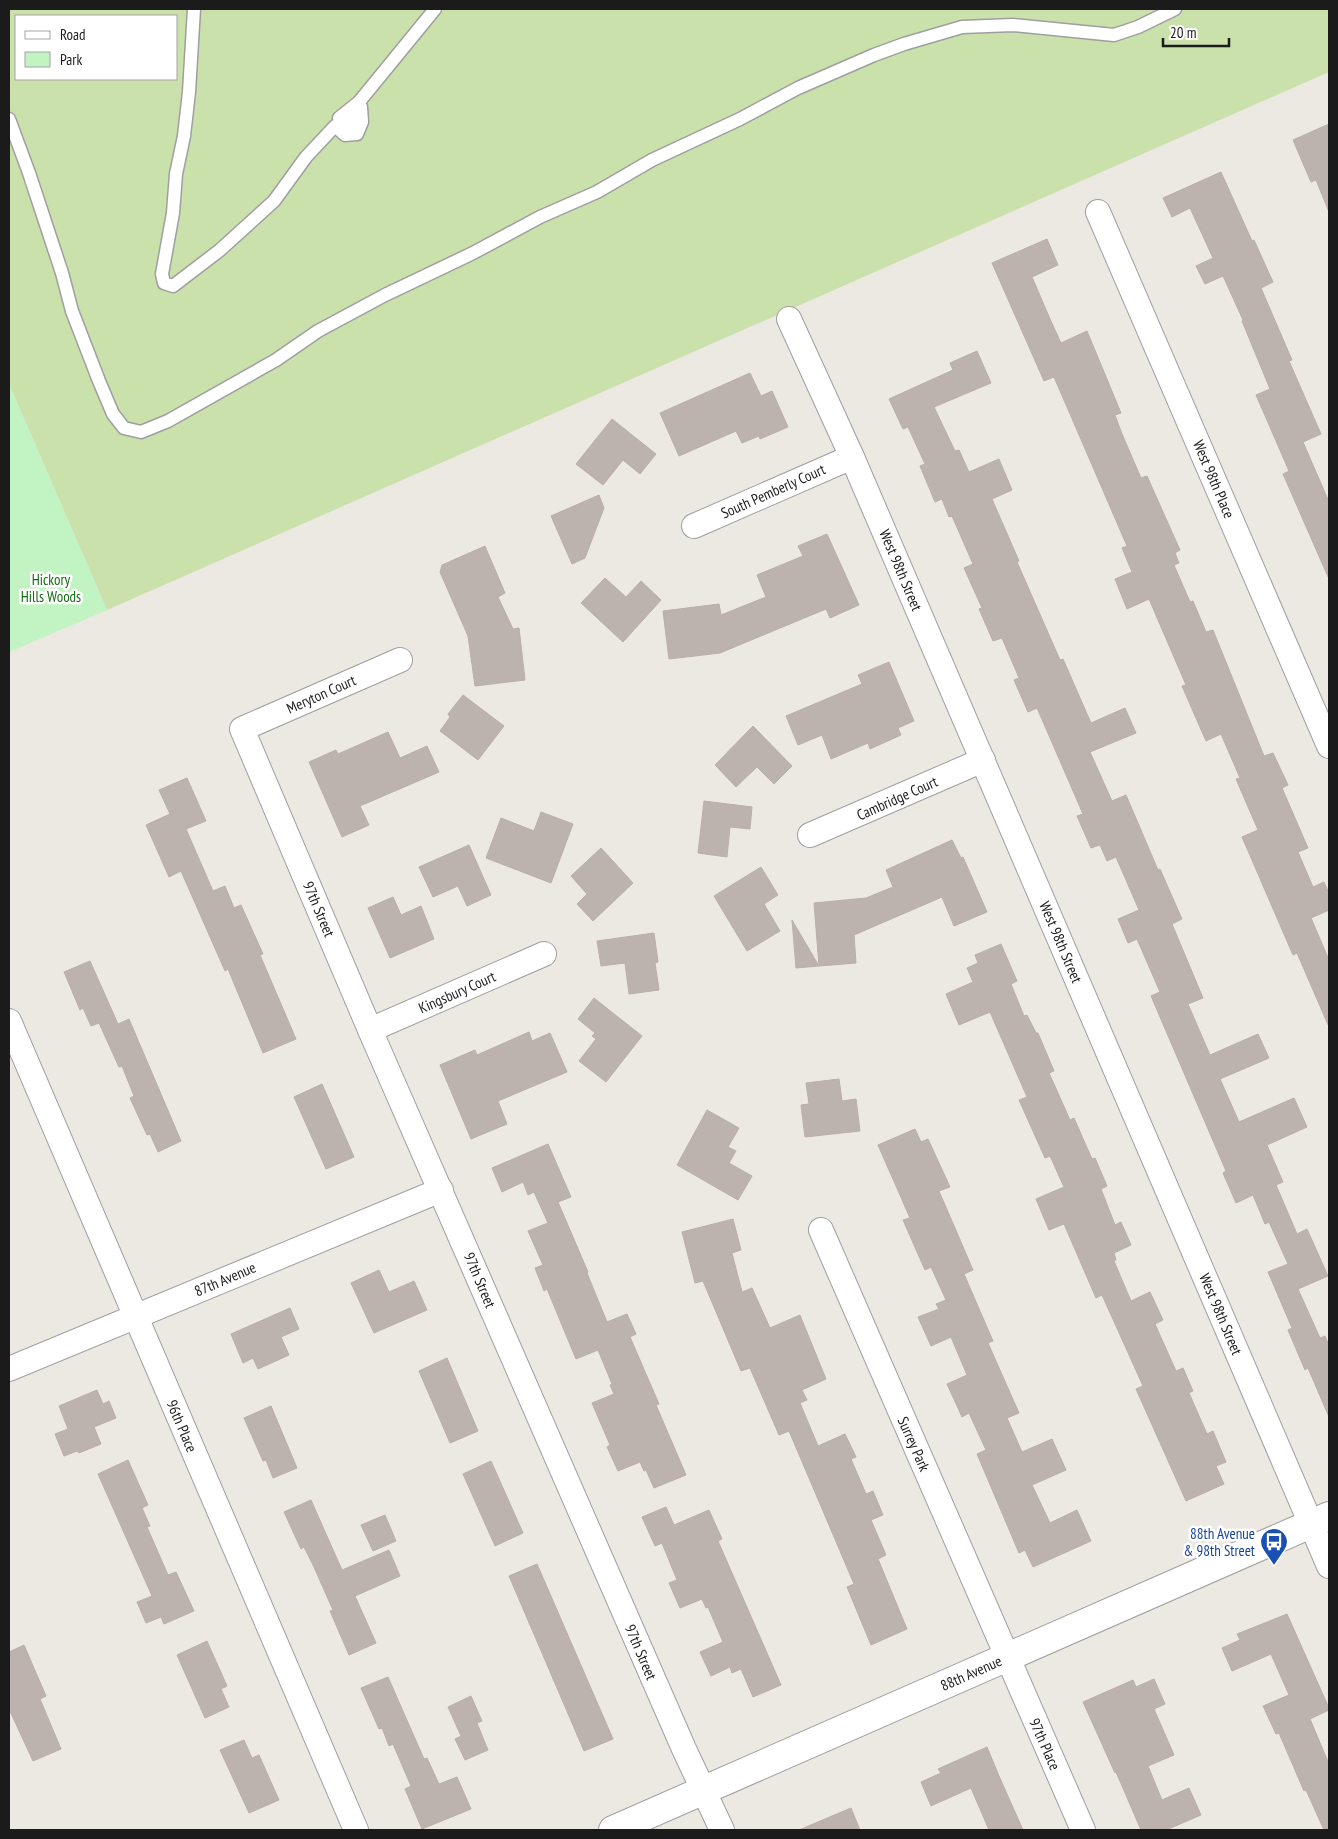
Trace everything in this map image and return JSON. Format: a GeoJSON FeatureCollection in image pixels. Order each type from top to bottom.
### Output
{"type":"FeatureCollection","features":[{"type":"Feature","properties":{"kind":"street","name":"West 98th Place"},"geometry":{"type":"LineString","coordinates":[[1098,212],[1329,746]]}},
{"type":"Feature","properties":{"kind":"street","name":"West 98th Street"},"geometry":{"type":"LineString","coordinates":[[790,319],[1320,1520],[1329,1566]]}},
{"type":"Feature","properties":{"kind":"street","name":"South Pemberly Court"},"geometry":{"type":"LineString","coordinates":[[694,526],[852,457]]}},
{"type":"Feature","properties":{"kind":"street","name":"Meryton Court"},"geometry":{"type":"LineString","coordinates":[[242,729],[400,660]]}},
{"type":"Feature","properties":{"kind":"street","name":"97th Street"},"geometry":{"type":"LineString","coordinates":[[242,729],[370,1030],[684,1749],[722,1830]]}},
{"type":"Feature","properties":{"kind":"street","name":"Cambridge Court"},"geometry":{"type":"LineString","coordinates":[[810,835],[983,760]]}},
{"type":"Feature","properties":{"kind":"street","name":"Kingsbury Court"},"geometry":{"type":"LineString","coordinates":[[370,1030],[544,954]]}},
{"type":"Feature","properties":{"kind":"street","name":"96th Place"},"geometry":{"type":"LineString","coordinates":[[9,1021],[356,1830]]}},
{"type":"Feature","properties":{"kind":"street","name":"87th Avenue"},"geometry":{"type":"LineString","coordinates":[[9,1369],[441,1190]]}},
{"type":"Feature","properties":{"kind":"street","name":"Surrey Park"},"geometry":{"type":"LineString","coordinates":[[821,1230],[1007,1658]]}},
{"type":"Feature","properties":{"kind":"street","name":"88th Avenue"},"geometry":{"type":"LineString","coordinates":[[613,1830],[1320,1520]]}},
{"type":"Feature","properties":{"kind":"street","name":"97th Place"},"geometry":{"type":"LineString","coordinates":[[1007,1658],[1083,1830]]}},
{"type":"Feature","properties":{"kind":"lane"},"geometry":{"type":"LineString","coordinates":[[194,9],[189,92],[184,136],[176,174],[173,213],[162,274],[164,283],[173,286],[220,250],[274,201],[306,157],[335,126],[345,135],[357,134],[362,122],[361,107],[356,112],[354,129],[348,128],[351,117],[344,122],[339,118],[359,102],[435,9]]}},
{"type":"Feature","properties":{"kind":"lane"},"geometry":{"type":"LineString","coordinates":[[9,119],[60,265],[72,311],[99,381],[113,414],[124,428],[141,432],[168,421],[276,360],[318,331],[385,296],[540,217],[597,192],[652,160],[798,88],[874,55],[904,44],[962,28],[1013,25],[1114,35],[1138,27],[1175,9]]}},
{"type":"Feature","properties":{"kind":"green space"},"geometry":{"type":"Polygon","coordinates":[[[9,9],[1329,9],[1329,72],[107,610],[9,384],[9,9]]]}},
{"type":"Feature","properties":{"kind":"green space","name":"Hickory Hills Woods"},"geometry":{"type":"Polygon","coordinates":[[[9,384],[107,610],[9,652],[9,384]]]}},
{"type":"Feature","properties":{"kind":"building"},"geometry":{"type":"Polygon","coordinates":[[[1329,124],[1329,212],[1316,180],[1311,182],[1293,140],[1329,124]]]}},
{"type":"Feature","properties":{"kind":"building"},"geometry":{"type":"Polygon","coordinates":[[[1221,172],[1273,282],[1261,288],[1292,360],[1289,361],[1321,434],[1303,442],[1329,502],[1329,579],[1283,474],[1289,471],[1256,395],[1270,389],[1243,320],[1223,276],[1205,284],[1196,266],[1213,258],[1190,208],[1172,217],[1163,198],[1221,172]]]}},
{"type":"Feature","properties":{"kind":"building"},"geometry":{"type":"Polygon","coordinates":[[[1047,239],[1058,265],[1032,277],[1050,319],[1061,343],[1087,331],[1121,413],[1115,415],[1122,434],[1141,478],[1147,476],[1180,550],[1175,553],[1179,563],[1174,565],[1190,602],[1193,601],[1206,632],[1213,630],[1264,756],[1273,753],[1288,785],[1282,788],[1308,848],[1298,852],[1313,887],[1324,882],[1329,893],[1329,910],[1311,918],[1329,960],[1329,1027],[1297,953],[1293,955],[1242,837],[1258,830],[1236,779],[1240,778],[1221,734],[1206,741],[1182,686],[1186,685],[1149,599],[1127,609],[1115,579],[1132,572],[1122,548],[1127,546],[1054,377],[1044,381],[992,263],[1047,239]]]}},
{"type":"Feature","properties":{"kind":"building"},"geometry":{"type":"Polygon","coordinates":[[[977,351],[991,383],[934,407],[955,451],[959,450],[969,472],[999,459],[1012,490],[992,499],[1060,660],[1063,659],[1091,723],[1125,708],[1136,733],[1090,752],[1112,801],[1126,795],[1158,870],[1160,869],[1182,919],[1172,924],[1203,998],[1188,1004],[1210,1055],[1258,1034],[1269,1058],[1220,1079],[1239,1122],[1294,1098],[1307,1127],[1267,1145],[1283,1182],[1276,1185],[1297,1234],[1307,1229],[1328,1276],[1298,1289],[1320,1338],[1325,1336],[1329,1346],[1329,1417],[1308,1368],[1305,1370],[1288,1330],[1292,1328],[1268,1272],[1288,1264],[1269,1222],[1265,1224],[1253,1195],[1236,1203],[1223,1173],[1226,1171],[1151,996],[1160,992],[1137,939],[1128,943],[1118,919],[1139,910],[1116,857],[1107,861],[1100,845],[1091,848],[1077,816],[1083,814],[1037,708],[1028,712],[1014,680],[1019,678],[1002,638],[993,641],[979,609],[982,608],[964,568],[973,564],[952,516],[949,517],[942,499],[935,502],[920,466],[925,464],[908,427],[903,429],[889,399],[953,370],[950,363],[977,351]]]}},
{"type":"Feature","properties":{"kind":"building"},"geometry":{"type":"Polygon","coordinates":[[[750,373],[761,396],[772,391],[788,427],[760,439],[759,436],[742,443],[736,431],[679,456],[660,413],[750,373]]]}},
{"type":"Feature","properties":{"kind":"building"},"geometry":{"type":"Polygon","coordinates":[[[612,419],[656,454],[640,474],[623,460],[603,485],[576,464],[612,419]]]}},
{"type":"Feature","properties":{"kind":"building"},"geometry":{"type":"Polygon","coordinates":[[[599,495],[604,508],[585,558],[572,564],[551,516],[599,495]]]}},
{"type":"Feature","properties":{"kind":"building"},"geometry":{"type":"Polygon","coordinates":[[[827,534],[859,605],[830,618],[826,609],[720,653],[669,659],[663,611],[719,604],[721,615],[766,597],[757,575],[803,556],[798,546],[827,534]]]}},
{"type":"Feature","properties":{"kind":"building"},"geometry":{"type":"Polygon","coordinates":[[[485,546],[505,593],[498,597],[513,629],[519,628],[525,680],[475,686],[468,636],[440,572],[442,565],[485,546]]]}},
{"type":"Feature","properties":{"kind":"building"},"geometry":{"type":"Polygon","coordinates":[[[605,578],[626,597],[641,581],[661,600],[623,642],[581,603],[605,578]]]}},
{"type":"Feature","properties":{"kind":"building"},"geometry":{"type":"Polygon","coordinates":[[[889,662],[914,721],[898,728],[901,735],[870,749],[868,743],[831,759],[822,735],[798,745],[786,716],[862,684],[858,675],[889,662]]]}},
{"type":"Feature","properties":{"kind":"building"},"geometry":{"type":"Polygon","coordinates":[[[463,695],[504,726],[478,760],[440,731],[450,717],[448,714],[463,695]]]}},
{"type":"Feature","properties":{"kind":"building"},"geometry":{"type":"Polygon","coordinates":[[[753,726],[792,766],[774,784],[757,767],[736,787],[715,765],[753,726]]]}},
{"type":"Feature","properties":{"kind":"building"},"geometry":{"type":"Polygon","coordinates":[[[388,732],[400,758],[427,746],[439,772],[360,806],[369,825],[342,837],[309,762],[336,750],[338,754],[388,732]]]}},
{"type":"Feature","properties":{"kind":"building"},"geometry":{"type":"Polygon","coordinates":[[[187,778],[206,821],[186,829],[213,891],[225,886],[234,908],[241,905],[263,954],[260,955],[296,1039],[263,1053],[228,969],[225,971],[181,871],[169,877],[146,825],[170,814],[159,790],[187,778]]]}},
{"type":"Feature","properties":{"kind":"building"},"geometry":{"type":"Polygon","coordinates":[[[704,801],[752,807],[750,829],[730,827],[727,857],[698,853],[704,801]]]}},
{"type":"Feature","properties":{"kind":"building"},"geometry":{"type":"Polygon","coordinates":[[[541,812],[573,824],[551,883],[486,858],[501,818],[534,831],[541,812]]]}},
{"type":"Feature","properties":{"kind":"building"},"geometry":{"type":"Polygon","coordinates":[[[952,840],[961,858],[963,857],[987,912],[954,926],[942,897],[854,935],[856,963],[819,966],[814,903],[866,898],[893,887],[886,870],[952,840]]]}},
{"type":"Feature","properties":{"kind":"building"},"geometry":{"type":"Polygon","coordinates":[[[469,845],[491,895],[467,906],[458,886],[433,897],[419,867],[469,845]]]}},
{"type":"Feature","properties":{"kind":"building"},"geometry":{"type":"Polygon","coordinates":[[[601,848],[633,883],[593,921],[577,904],[587,894],[571,876],[601,848]]]}},
{"type":"Feature","properties":{"kind":"building"},"geometry":{"type":"Polygon","coordinates":[[[761,867],[778,895],[764,904],[780,931],[747,951],[714,896],[761,867]]]}},
{"type":"Feature","properties":{"kind":"building"},"geometry":{"type":"Polygon","coordinates":[[[393,897],[401,915],[421,906],[434,939],[390,958],[368,908],[393,897]]]}},
{"type":"Feature","properties":{"kind":"building"},"geometry":{"type":"Polygon","coordinates":[[[792,920],[819,966],[796,968],[792,920]]]}},
{"type":"Feature","properties":{"kind":"building"},"geometry":{"type":"Polygon","coordinates":[[[654,933],[658,962],[655,963],[659,990],[629,994],[625,963],[601,966],[597,941],[654,933]]]}},
{"type":"Feature","properties":{"kind":"building"},"geometry":{"type":"Polygon","coordinates":[[[1001,944],[1017,981],[1011,984],[1024,1016],[1027,1015],[1036,1033],[1038,1033],[1054,1071],[1049,1073],[1070,1120],[1074,1118],[1092,1159],[1095,1158],[1107,1186],[1101,1189],[1115,1225],[1121,1222],[1131,1245],[1114,1253],[1116,1260],[1114,1261],[1131,1301],[1150,1292],[1163,1320],[1155,1324],[1176,1371],[1183,1368],[1193,1391],[1189,1393],[1207,1434],[1213,1431],[1226,1462],[1216,1466],[1224,1484],[1186,1501],[1136,1389],[1143,1386],[1102,1295],[1096,1298],[1064,1224],[1049,1230],[1036,1199],[1064,1187],[1050,1156],[1045,1158],[1019,1100],[1027,1097],[990,1012],[959,1025],[946,994],[973,982],[967,968],[978,963],[975,955],[1001,944]]]}},
{"type":"Feature","properties":{"kind":"building"},"geometry":{"type":"Polygon","coordinates":[[[90,961],[118,1024],[129,1019],[181,1141],[158,1152],[150,1134],[147,1135],[130,1098],[134,1096],[122,1066],[119,1067],[99,1023],[91,1026],[83,1008],[80,1010],[64,972],[90,961]]]}},
{"type":"Feature","properties":{"kind":"building"},"geometry":{"type":"Polygon","coordinates":[[[594,998],[642,1036],[606,1082],[579,1061],[596,1039],[592,1036],[595,1033],[578,1019],[594,998]]]}},
{"type":"Feature","properties":{"kind":"building"},"geometry":{"type":"Polygon","coordinates":[[[529,1032],[532,1041],[550,1033],[567,1072],[498,1101],[507,1124],[471,1139],[440,1065],[475,1050],[477,1055],[529,1032]]]}},
{"type":"Feature","properties":{"kind":"building"},"geometry":{"type":"Polygon","coordinates":[[[839,1079],[842,1101],[856,1099],[860,1131],[805,1137],[801,1105],[809,1104],[806,1083],[839,1079]]]}},
{"type":"Feature","properties":{"kind":"building"},"geometry":{"type":"Polygon","coordinates":[[[322,1084],[354,1157],[326,1169],[294,1097],[322,1084]]]}},
{"type":"Feature","properties":{"kind":"building"},"geometry":{"type":"Polygon","coordinates":[[[707,1110],[739,1128],[728,1147],[736,1151],[729,1163],[752,1176],[738,1200],[677,1165],[707,1110]]]}},
{"type":"Feature","properties":{"kind":"building"},"geometry":{"type":"Polygon","coordinates":[[[915,1129],[921,1142],[928,1139],[950,1187],[939,1191],[973,1270],[964,1274],[993,1341],[988,1343],[1019,1413],[1007,1418],[1022,1452],[1052,1439],[1066,1470],[1032,1485],[1050,1523],[1077,1510],[1091,1541],[1033,1567],[1025,1550],[1019,1553],[977,1454],[986,1450],[969,1413],[962,1417],[947,1384],[967,1375],[951,1337],[931,1346],[918,1317],[939,1309],[936,1304],[946,1300],[931,1267],[925,1270],[903,1220],[910,1218],[878,1145],[915,1129]]]}},
{"type":"Feature","properties":{"kind":"building"},"geometry":{"type":"Polygon","coordinates":[[[548,1144],[571,1197],[558,1202],[607,1322],[627,1314],[636,1334],[630,1337],[659,1404],[656,1405],[686,1475],[654,1488],[640,1462],[618,1471],[607,1447],[610,1445],[592,1403],[614,1394],[610,1385],[612,1384],[598,1350],[576,1359],[547,1289],[544,1291],[535,1268],[543,1265],[528,1231],[548,1223],[534,1192],[528,1195],[523,1182],[502,1192],[492,1168],[548,1144]]]}},
{"type":"Feature","properties":{"kind":"building"},"geometry":{"type":"Polygon","coordinates":[[[733,1219],[741,1250],[732,1253],[742,1292],[752,1288],[770,1328],[800,1315],[826,1379],[802,1390],[807,1400],[800,1403],[818,1446],[845,1434],[856,1457],[851,1459],[866,1494],[873,1491],[883,1515],[871,1520],[886,1555],[878,1559],[907,1629],[871,1645],[847,1587],[854,1584],[789,1431],[779,1435],[750,1368],[741,1371],[703,1281],[695,1283],[682,1232],[733,1219]]]}},
{"type":"Feature","properties":{"kind":"building"},"geometry":{"type":"Polygon","coordinates":[[[379,1270],[389,1292],[414,1281],[427,1310],[374,1333],[351,1283],[379,1270]]]}},
{"type":"Feature","properties":{"kind":"building"},"geometry":{"type":"Polygon","coordinates":[[[290,1308],[299,1329],[281,1337],[289,1355],[258,1369],[253,1358],[243,1363],[231,1334],[290,1308]]]}},
{"type":"Feature","properties":{"kind":"building"},"geometry":{"type":"Polygon","coordinates":[[[447,1358],[478,1431],[450,1443],[419,1371],[447,1358]]]}},
{"type":"Feature","properties":{"kind":"building"},"geometry":{"type":"Polygon","coordinates":[[[97,1390],[103,1404],[109,1401],[116,1418],[94,1427],[101,1444],[79,1453],[77,1451],[64,1456],[55,1434],[68,1429],[59,1406],[97,1390]]]}},
{"type":"Feature","properties":{"kind":"building"},"geometry":{"type":"Polygon","coordinates":[[[271,1406],[297,1468],[273,1478],[266,1460],[263,1461],[244,1418],[271,1406]]]}},
{"type":"Feature","properties":{"kind":"building"},"geometry":{"type":"Polygon","coordinates":[[[128,1460],[148,1505],[142,1508],[150,1526],[147,1527],[168,1575],[176,1572],[194,1611],[164,1624],[161,1617],[146,1623],[137,1602],[152,1596],[98,1474],[128,1460]]]}},
{"type":"Feature","properties":{"kind":"building"},"geometry":{"type":"Polygon","coordinates":[[[491,1461],[523,1533],[495,1546],[463,1474],[491,1461]]]}},
{"type":"Feature","properties":{"kind":"building"},"geometry":{"type":"Polygon","coordinates":[[[311,1500],[342,1570],[389,1550],[400,1576],[355,1596],[376,1643],[349,1655],[330,1611],[333,1610],[313,1565],[304,1547],[301,1549],[284,1512],[311,1500]]]}},
{"type":"Feature","properties":{"kind":"building"},"geometry":{"type":"Polygon","coordinates":[[[666,1507],[674,1525],[709,1510],[722,1539],[718,1541],[781,1685],[753,1697],[741,1669],[732,1673],[730,1667],[711,1676],[700,1652],[723,1642],[708,1607],[706,1608],[702,1599],[680,1608],[669,1583],[677,1580],[662,1543],[655,1546],[642,1517],[666,1507]]]}},
{"type":"Feature","properties":{"kind":"building"},"geometry":{"type":"Polygon","coordinates":[[[385,1515],[396,1541],[373,1551],[361,1525],[385,1515]]]}},
{"type":"Feature","properties":{"kind":"building"},"geometry":{"type":"Polygon","coordinates":[[[537,1564],[613,1739],[584,1751],[509,1576],[537,1564]]]}},
{"type":"Feature","properties":{"kind":"building"},"geometry":{"type":"Polygon","coordinates":[[[1287,1614],[1329,1708],[1329,1710],[1310,1719],[1329,1764],[1329,1830],[1324,1830],[1306,1790],[1304,1791],[1279,1733],[1276,1734],[1263,1706],[1289,1695],[1271,1654],[1232,1671],[1222,1648],[1240,1640],[1237,1634],[1287,1614]]]}},
{"type":"Feature","properties":{"kind":"building"},"geometry":{"type":"Polygon","coordinates":[[[207,1641],[227,1686],[221,1689],[229,1707],[205,1718],[177,1655],[207,1641]]]}},
{"type":"Feature","properties":{"kind":"building"},"geometry":{"type":"Polygon","coordinates":[[[24,1645],[46,1696],[40,1699],[61,1749],[33,1761],[9,1709],[9,1652],[24,1645]]]}},
{"type":"Feature","properties":{"kind":"building"},"geometry":{"type":"Polygon","coordinates":[[[388,1677],[424,1759],[427,1758],[439,1784],[457,1777],[471,1809],[422,1829],[405,1789],[411,1786],[393,1744],[389,1746],[382,1728],[379,1729],[361,1688],[388,1677]]]}},
{"type":"Feature","properties":{"kind":"building"},"geometry":{"type":"Polygon","coordinates":[[[1154,1679],[1165,1704],[1154,1709],[1174,1755],[1148,1766],[1162,1800],[1189,1788],[1201,1815],[1166,1830],[1141,1830],[1083,1702],[1133,1680],[1136,1687],[1154,1679]]]}},
{"type":"Feature","properties":{"kind":"building"},"geometry":{"type":"Polygon","coordinates":[[[471,1696],[482,1721],[477,1723],[488,1750],[465,1760],[455,1739],[461,1736],[448,1707],[471,1696]]]}},
{"type":"Feature","properties":{"kind":"building"},"geometry":{"type":"Polygon","coordinates":[[[244,1740],[252,1758],[259,1755],[279,1800],[249,1813],[220,1750],[244,1740]]]}},
{"type":"Feature","properties":{"kind":"building"},"geometry":{"type":"Polygon","coordinates":[[[987,1747],[1023,1830],[989,1830],[971,1788],[931,1806],[921,1782],[941,1773],[938,1769],[987,1747]]]}},
{"type":"Feature","properties":{"kind":"building"},"geometry":{"type":"Polygon","coordinates":[[[851,1808],[860,1830],[799,1830],[851,1808]]]}},
{"type":"Feature","properties":{"kind":"place","name":"88th Avenue & 98th Street"},"geometry":{"type":"Point","coordinates":[1274,1566]}}]}
